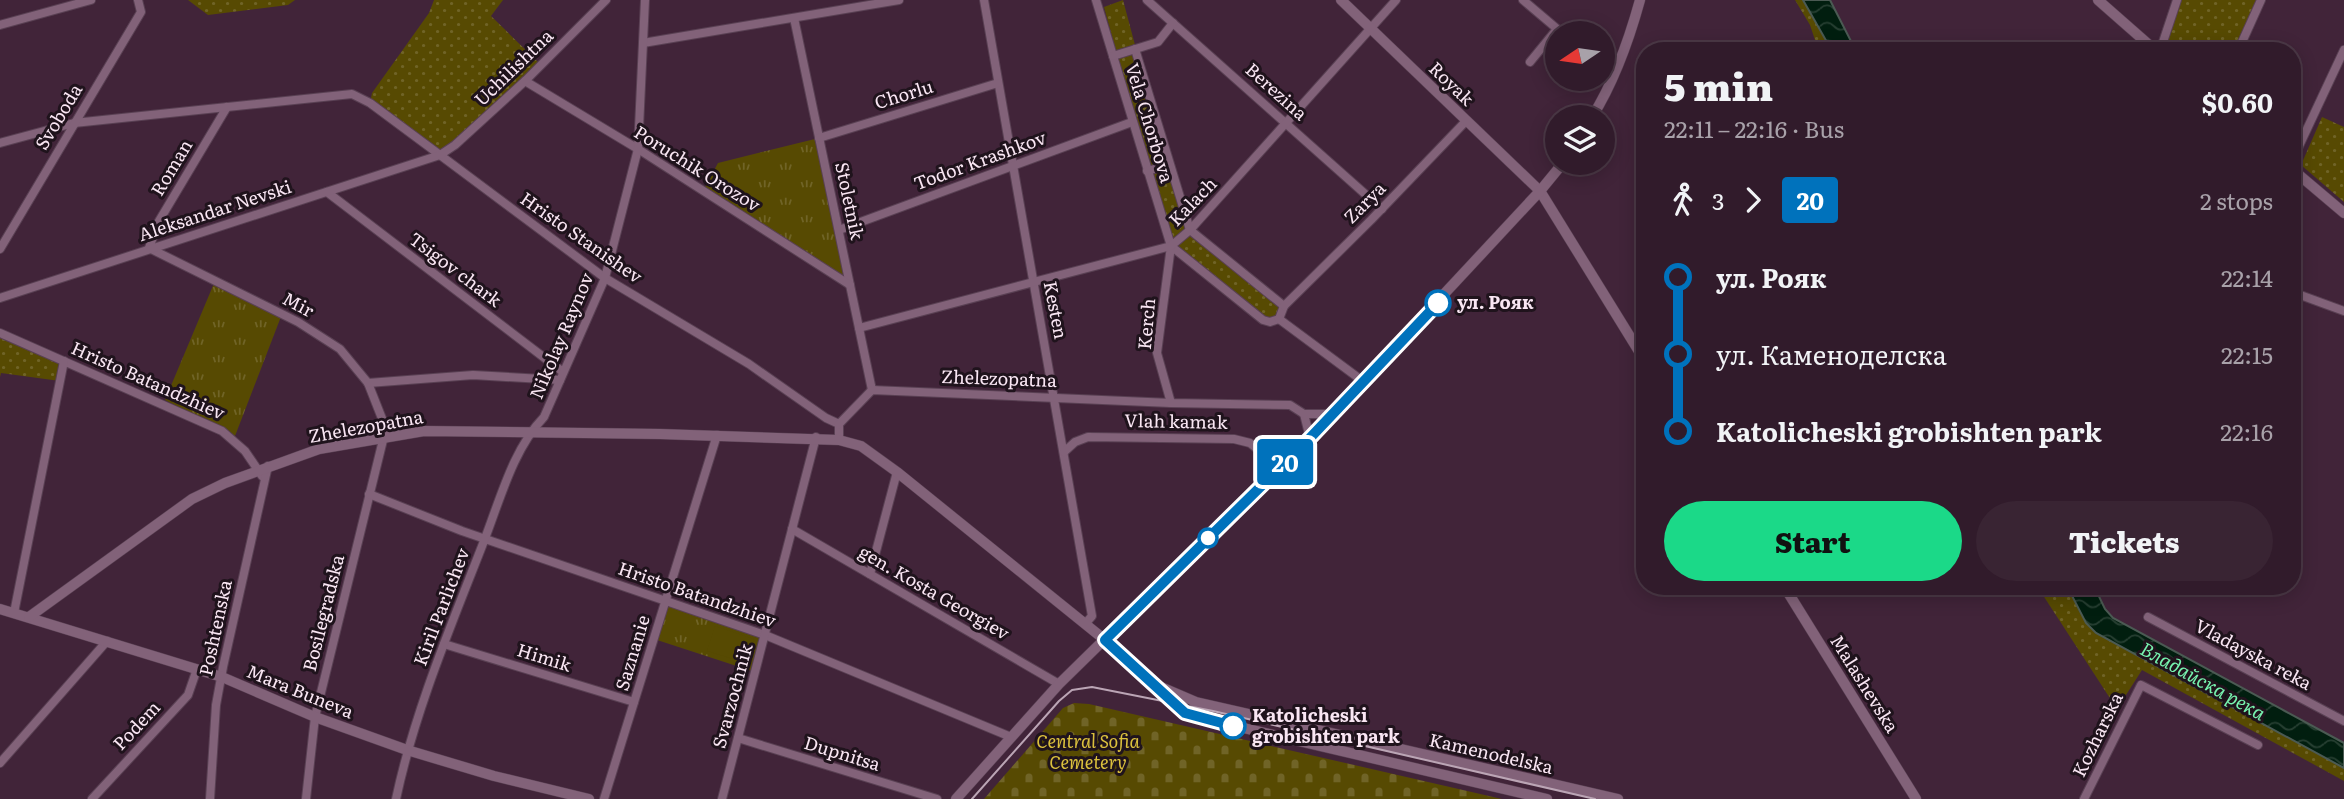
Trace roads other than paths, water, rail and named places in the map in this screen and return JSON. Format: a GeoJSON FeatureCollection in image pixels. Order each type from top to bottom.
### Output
{"type":"FeatureCollection","features":[{"type":"Feature","properties":{"kind":"street"},"geometry":{"type":"LineString","coordinates":[[0,24],[58,4],[91,0]]}},
{"type":"Feature","properties":{"kind":"street","name":"Svoboda"},"geometry":{"type":"LineString","coordinates":[[0,249],[141,12],[138,0]]}},
{"type":"Feature","properties":{"kind":"street","name":"Uchilishtna"},"geometry":{"type":"LineString","coordinates":[[440,155],[455,145],[525,81],[606,0]]}},
{"type":"Feature","properties":{"kind":"street","name":"Nikolay Raynov"},"geometry":{"type":"LineString","coordinates":[[530,431],[544,416],[605,278],[638,149],[645,0]]}},
{"type":"Feature","properties":{"kind":"street"},"geometry":{"type":"LineString","coordinates":[[643,43],[899,0]]}},
{"type":"Feature","properties":{"kind":"street","name":"Kesten"},"geometry":{"type":"LineString","coordinates":[[984,0],[1092,616],[1085,624]]}},
{"type":"Feature","properties":{"kind":"street","name":"Vela Chorbova"},"geometry":{"type":"LineString","coordinates":[[1096,0],[1171,246]]}},
{"type":"Feature","properties":{"kind":"street","name":"Berezina"},"geometry":{"type":"LineString","coordinates":[[1147,0],[1382,209]]}},
{"type":"Feature","properties":{"kind":"street","name":"Royak"},"geometry":{"type":"LineString","coordinates":[[1341,0],[1540,191]]}},
{"type":"Feature","properties":{"kind":"street","name":"Kalach"},"geometry":{"type":"LineString","coordinates":[[859,328],[1171,246],[1190,230],[1396,0]]}},
{"type":"Feature","properties":{"kind":"street"},"geometry":{"type":"LineString","coordinates":[[1523,0],[1547,21]]}},
{"type":"Feature","properties":{"kind":"street"},"geometry":{"type":"LineString","coordinates":[[1598,105],[1617,68],[1640,0]]}},
{"type":"Feature","properties":{"kind":"street"},"geometry":{"type":"LineString","coordinates":[[2161,42],[2177,0]]}},
{"type":"Feature","properties":{"kind":"street"},"geometry":{"type":"LineString","coordinates":[[2242,42],[2261,0]]}},
{"type":"Feature","properties":{"kind":"street"},"geometry":{"type":"LineString","coordinates":[[2102,1],[2148,42]]}},
{"type":"Feature","properties":{"kind":"street","name":"Stoletnik"},"geometry":{"type":"LineString","coordinates":[[794,18],[872,390]]}},
{"type":"Feature","properties":{"kind":"street"},"geometry":{"type":"LineString","coordinates":[[1113,56],[1158,42],[1173,23]]}},
{"type":"Feature","properties":{"kind":"street"},"geometry":{"type":"LineString","coordinates":[[1530,62],[1545,46]]}},
{"type":"Feature","properties":{"kind":"street","name":"Vela Chorbova"},"geometry":{"type":"LineString","coordinates":[[1135,49],[1190,230]]}},
{"type":"Feature","properties":{"kind":"street"},"geometry":{"type":"LineString","coordinates":[[2301,142],[2344,50]]}},
{"type":"Feature","properties":{"kind":"street","name":"Poruchik Orozov"},"geometry":{"type":"LineString","coordinates":[[525,81],[638,149],[850,285]]}},
{"type":"Feature","properties":{"kind":"street","name":"Chorlu"},"geometry":{"type":"LineString","coordinates":[[819,138],[998,83]]}},
{"type":"Feature","properties":{"kind":"street","name":"Hristo Stanishev"},"geometry":{"type":"LineString","coordinates":[[0,143],[74,123],[352,94],[370,103],[605,278],[750,363],[826,418],[839,424]]}},
{"type":"Feature","properties":{"kind":"street","name":"Roman"},"geometry":{"type":"LineString","coordinates":[[149,248],[159,221],[227,107]]}},
{"type":"Feature","properties":{"kind":"street","name":"Zarya"},"geometry":{"type":"LineString","coordinates":[[1284,306],[1466,121]]}},
{"type":"Feature","properties":{"kind":"street","name":"Todor Krashkov"},"geometry":{"type":"LineString","coordinates":[[839,230],[1132,122]]}},
{"type":"Feature","properties":{"kind":"street","name":"Aleksandar Nevski"},"geometry":{"type":"LineString","coordinates":[[0,298],[440,155]]}},
{"type":"Feature","properties":{"kind":"street"},"geometry":{"type":"LineString","coordinates":[[1147,172],[1169,165]]}},
{"type":"Feature","properties":{"kind":"street"},"geometry":{"type":"LineString","coordinates":[[956,799],[1059,684],[1334,414],[1553,175]]}},
{"type":"Feature","properties":{"kind":"street"},"geometry":{"type":"LineString","coordinates":[[2301,177],[2344,213]]}},
{"type":"Feature","properties":{"kind":"street"},"geometry":{"type":"LineString","coordinates":[[1540,191],[1636,346]]}},
{"type":"Feature","properties":{"kind":"street","name":"Tsigov chark"},"geometry":{"type":"LineString","coordinates":[[327,192],[562,376]]}},
{"type":"Feature","properties":{"kind":"street"},"geometry":{"type":"LineString","coordinates":[[1190,230],[1284,306],[1279,319]]}},
{"type":"Feature","properties":{"kind":"street"},"geometry":{"type":"LineString","coordinates":[[1171,246],[1263,320],[1270,322],[1279,319]]}},
{"type":"Feature","properties":{"kind":"street","name":"Kerch"},"geometry":{"type":"LineString","coordinates":[[1171,246],[1157,353],[1171,403]]}},
{"type":"Feature","properties":{"kind":"street","name":"Mir"},"geometry":{"type":"LineString","coordinates":[[149,248],[299,323],[341,349],[368,383],[383,421],[384,436]]}},
{"type":"Feature","properties":{"kind":"street"},"geometry":{"type":"LineString","coordinates":[[2301,295],[2344,311]]}},
{"type":"Feature","properties":{"kind":"street"},"geometry":{"type":"LineString","coordinates":[[1279,319],[1364,382]]}},
{"type":"Feature","properties":{"kind":"street","name":"Hristo Batandzhiev"},"geometry":{"type":"LineString","coordinates":[[0,333],[222,431],[263,468]]}},
{"type":"Feature","properties":{"kind":"street"},"geometry":{"type":"LineString","coordinates":[[15,613],[64,361]]}},
{"type":"Feature","properties":{"kind":"street"},"geometry":{"type":"LineString","coordinates":[[368,383],[473,375],[562,376]]}},
{"type":"Feature","properties":{"kind":"street"},"geometry":{"type":"LineString","coordinates":[[872,390],[839,424],[839,440],[861,446],[897,472],[1105,640]]}},
{"type":"Feature","properties":{"kind":"street","name":"Zhelezopatna"},"geometry":{"type":"LineString","coordinates":[[872,390],[1171,403]]}},
{"type":"Feature","properties":{"kind":"street","name":"Vlah kamak"},"geometry":{"type":"LineString","coordinates":[[1171,403],[1290,405],[1304,414],[1334,414]]}},
{"type":"Feature","properties":{"kind":"street"},"geometry":{"type":"LineString","coordinates":[[1304,414],[1310,438]]}},
{"type":"Feature","properties":{"kind":"street","name":"Zhelezopatna"},"geometry":{"type":"LineString","coordinates":[[29,617],[192,499],[263,468],[320,449],[424,431],[717,435],[839,440]]}},
{"type":"Feature","properties":{"kind":"street","name":"Kiril Parlichev"},"geometry":{"type":"LineString","coordinates":[[396,799],[407,750],[444,644],[530,431]]}},
{"type":"Feature","properties":{"kind":"street","name":"Saznanie"},"geometry":{"type":"LineString","coordinates":[[604,799],[717,435]]}},
{"type":"Feature","properties":{"kind":"street","name":"Bosilegradska"},"geometry":{"type":"LineString","coordinates":[[306,799],[314,717],[384,436]]}},
{"type":"Feature","properties":{"kind":"street","name":"Vlah kamak"},"geometry":{"type":"LineString","coordinates":[[1064,452],[1074,442],[1088,437],[1234,439],[1250,443],[1262,453],[1266,480]]}},
{"type":"Feature","properties":{"kind":"street","name":"Svarzochnik"},"geometry":{"type":"LineString","coordinates":[[722,799],[816,438]]}},
{"type":"Feature","properties":{"kind":"street","name":"Poshtenska"},"geometry":{"type":"LineString","coordinates":[[210,799],[216,705],[265,481],[263,468]]}},
{"type":"Feature","properties":{"kind":"street"},"geometry":{"type":"LineString","coordinates":[[870,574],[897,472]]}},
{"type":"Feature","properties":{"kind":"street","name":"Hristo Batandzhiev"},"geometry":{"type":"LineString","coordinates":[[369,494],[485,538],[765,635],[1011,737]]}},
{"type":"Feature","properties":{"kind":"street","name":"gen. Kosta Georgiev"},"geometry":{"type":"LineString","coordinates":[[792,529],[1059,684]]}},
{"type":"Feature","properties":{"kind":"street","name":"Malashevska"},"geometry":{"type":"LineString","coordinates":[[1790,595],[1916,799]]}},
{"type":"Feature","properties":{"kind":"street","name":"Mara Buneva"},"geometry":{"type":"LineString","coordinates":[[0,609],[222,677],[314,717],[407,750],[494,776],[589,799]]}},
{"type":"Feature","properties":{"kind":"street","name":"Vladayska reka"},"geometry":{"type":"LineString","coordinates":[[2148,617],[2344,720]]}},
{"type":"Feature","properties":{"kind":"street","name":"Kamenodelska"},"geometry":{"type":"LineString","coordinates":[[1105,640],[1178,708],[1192,716],[1547,799]]}},
{"type":"Feature","properties":{"kind":"street"},"geometry":{"type":"LineString","coordinates":[[0,763],[107,641]]}},
{"type":"Feature","properties":{"kind":"street","name":"Himik"},"geometry":{"type":"LineString","coordinates":[[444,644],[634,702]]}},
{"type":"Feature","properties":{"kind":"street","name":"Podem"},"geometry":{"type":"LineString","coordinates":[[92,799],[188,695],[197,669]]}},
{"type":"Feature","properties":{"kind":"street","name":"Kamenodelska"},"geometry":{"type":"LineString","coordinates":[[1154,684],[1196,702],[1618,799]]}},
{"type":"Feature","properties":{"kind":"street","name":"Kozharska"},"geometry":{"type":"LineString","coordinates":[[2084,799],[2141,685],[2258,745]]}},
{"type":"Feature","properties":{"kind":"street","name":"Dupnitsa"},"geometry":{"type":"LineString","coordinates":[[738,738],[937,799]]}},
{"type":"Feature","properties":{"kind":"water"},"geometry":{"type":"Polygon","coordinates":[[[1803,0],[1830,0],[1851,42],[1827,42],[1803,0]]]}},
{"type":"Feature","properties":{"kind":"water","name":"Владайска река"},"geometry":{"type":"Polygon","coordinates":[[[2072,595],[2098,595],[2113,618],[2344,743],[2344,768],[2096,633],[2086,623],[2072,595]]]}},
{"type":"Feature","properties":{"kind":"tram line"},"geometry":{"type":"LineString","coordinates":[[972,799],[1059,701],[1072,690],[1092,687],[1213,711],[1595,799]]}},
{"type":"Feature","properties":{"kind":"place","name":"ул. Рояк"},"geometry":{"type":"Point","coordinates":[1438,303]}},
{"type":"Feature","properties":{"kind":"place","name":"Katolicheski grobishten park"},"geometry":{"type":"Point","coordinates":[1233,726]}},
{"type":"Feature","properties":{"kind":"park label","name":"Central Sofia Cemetery"},"geometry":{"type":"Point","coordinates":[1088,752]}}]}
